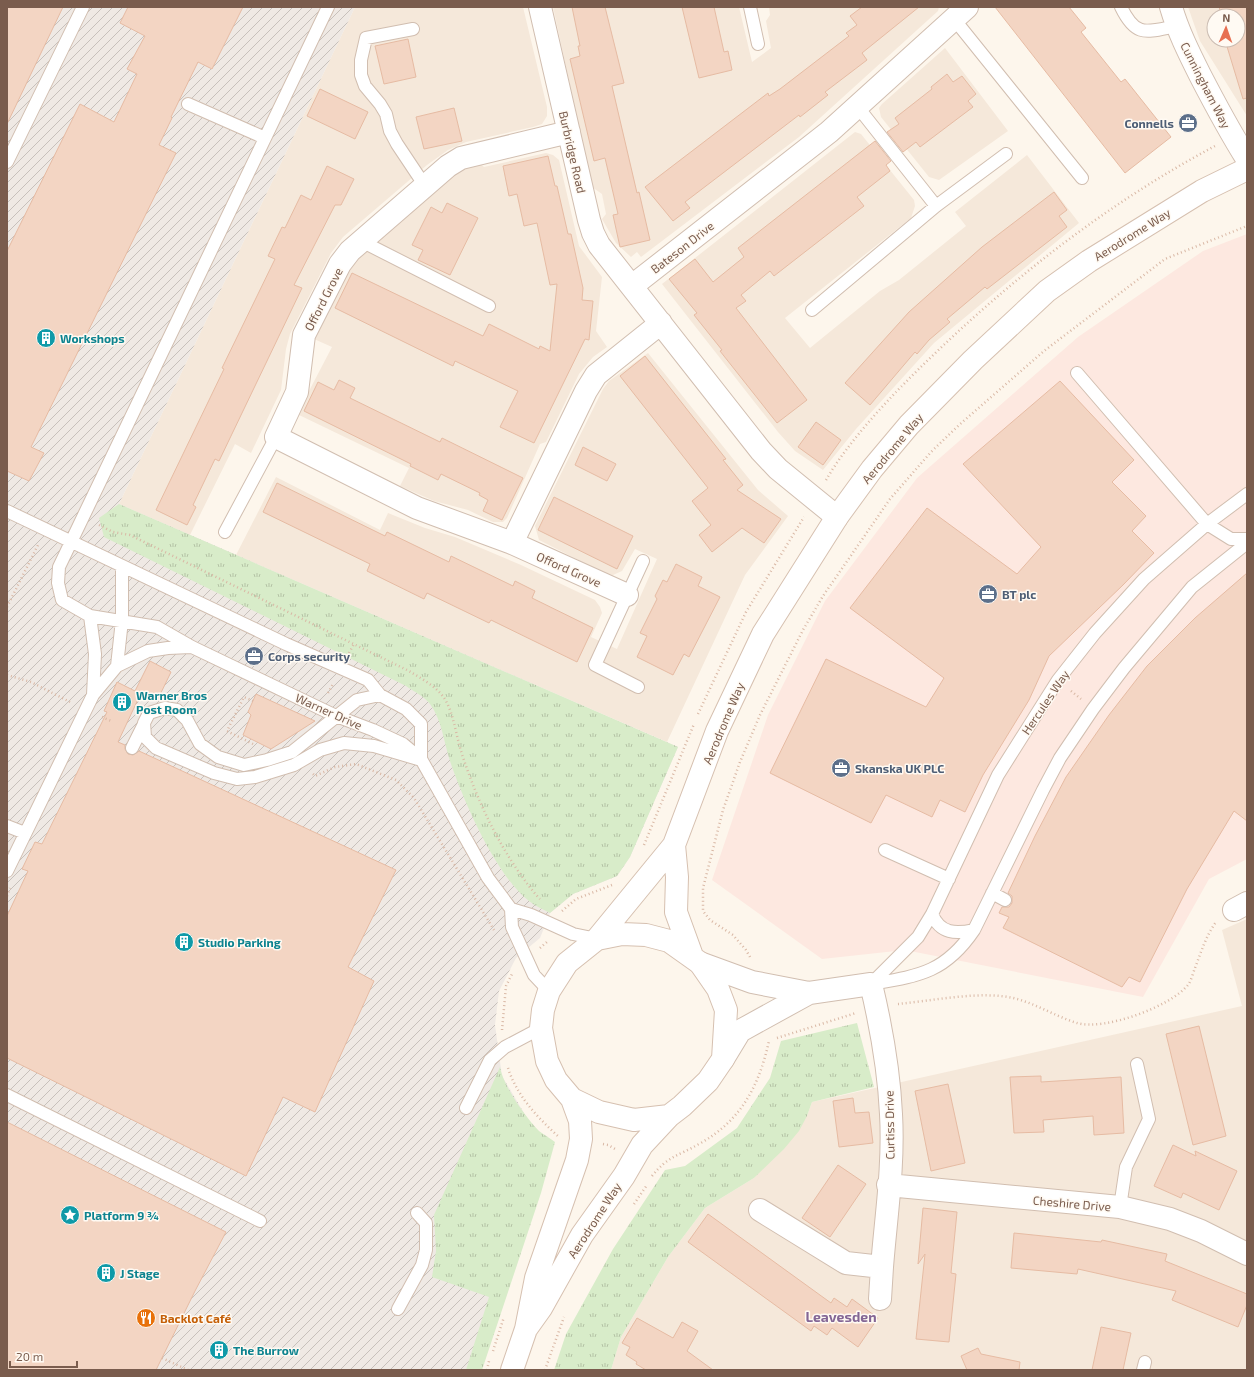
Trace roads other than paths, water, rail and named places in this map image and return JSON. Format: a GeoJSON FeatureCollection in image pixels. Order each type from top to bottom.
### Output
{"type":"FeatureCollection","features":[{"type":"Feature","properties":{"kind":"street","name":"Burbridge Road"},"geometry":{"type":"LineString","coordinates":[[540,7],[568,132],[593,233],[599,245],[632,286]]}},
{"type":"Feature","properties":{"kind":"street","name":"Bateson Drive"},"geometry":{"type":"LineString","coordinates":[[632,286],[796,159],[960,13]]}},
{"type":"Feature","properties":{"kind":"street","name":"Cunningham Way"},"geometry":{"type":"LineString","coordinates":[[1174,16],[1226,126],[1247,159]]}},
{"type":"Feature","properties":{"kind":"street","name":"Offord Grove"},"geometry":{"type":"LineString","coordinates":[[568,132],[461,158],[448,166],[350,251],[340,264],[304,335],[297,392],[276,437],[417,508],[512,543],[627,595]]}},
{"type":"Feature","properties":{"kind":"street","name":"Aerodrome Way"},"geometry":{"type":"LineString","coordinates":[[512,1370],[526,1329],[536,1278],[577,1160],[580,1142],[580,1121],[572,1098],[556,1080],[548,1061],[541,1028],[543,1010],[549,991],[567,963],[597,939],[674,845],[717,731],[763,634],[837,517],[872,469],[909,425],[973,360],[1047,291],[1088,261],[1202,191],[1247,169]]}},
{"type":"Feature","properties":{"kind":"street"},"geometry":{"type":"LineString","coordinates":[[632,286],[761,451],[778,469],[837,517]]}},
{"type":"Feature","properties":{"kind":"street"},"geometry":{"type":"LineString","coordinates":[[512,543],[586,391],[596,375],[661,323]]}},
{"type":"Feature","properties":{"kind":"street","name":"Aerodrome Way"},"geometry":{"type":"LineString","coordinates":[[674,845],[677,877],[676,912],[696,959]]}},
{"type":"Feature","properties":{"kind":"street"},"geometry":{"type":"LineString","coordinates":[[597,939],[622,934],[646,935],[669,941],[696,959],[752,982],[809,993],[871,984]]}},
{"type":"Feature","properties":{"kind":"street"},"geometry":{"type":"LineString","coordinates":[[696,959],[718,989],[726,1010],[723,1059]]}},
{"type":"Feature","properties":{"kind":"street","name":"Curtiss Drive"},"geometry":{"type":"LineString","coordinates":[[871,984],[889,1082],[891,1114],[888,1185],[880,1299]]}},
{"type":"Feature","properties":{"kind":"street"},"geometry":{"type":"LineString","coordinates":[[723,1059],[740,1031],[809,993]]}},
{"type":"Feature","properties":{"kind":"street","name":"Aerodrome Way"},"geometry":{"type":"LineString","coordinates":[[526,1329],[541,1308],[582,1235],[642,1145],[669,1116],[682,1106],[708,1081],[723,1059]]}},
{"type":"Feature","properties":{"kind":"street"},"geometry":{"type":"LineString","coordinates":[[572,1098],[599,1112],[634,1120],[669,1116]]}},
{"type":"Feature","properties":{"kind":"street","name":"Cheshire Drive"},"geometry":{"type":"LineString","coordinates":[[888,1185],[1120,1207],[1170,1219],[1247,1254]]}},
{"type":"Feature","properties":{"kind":"street"},"geometry":{"type":"LineString","coordinates":[[760,1210],[846,1263],[882,1267]]}},
{"type":"Feature","properties":{"kind":"lane"},"geometry":{"type":"LineString","coordinates":[[7,162],[83,7]]}},
{"type":"Feature","properties":{"kind":"lane"},"geometry":{"type":"LineString","coordinates":[[93,695],[95,654],[90,616],[62,600],[58,583],[59,567],[328,7]]}},
{"type":"Feature","properties":{"kind":"lane"},"geometry":{"type":"LineString","coordinates":[[750,7],[758,44]]}},
{"type":"Feature","properties":{"kind":"lane"},"geometry":{"type":"LineString","coordinates":[[1121,7],[1128,22],[1137,29],[1147,32],[1174,16]]}},
{"type":"Feature","properties":{"kind":"lane"},"geometry":{"type":"LineString","coordinates":[[960,13],[1082,178]]}},
{"type":"Feature","properties":{"kind":"lane"},"geometry":{"type":"LineString","coordinates":[[413,29],[366,38],[361,60],[361,75],[365,86],[386,114],[390,131],[397,144],[425,186]]}},
{"type":"Feature","properties":{"kind":"lane"},"geometry":{"type":"LineString","coordinates":[[188,104],[265,138]]}},
{"type":"Feature","properties":{"kind":"lane"},"geometry":{"type":"LineString","coordinates":[[857,106],[936,206]]}},
{"type":"Feature","properties":{"kind":"lane"},"geometry":{"type":"LineString","coordinates":[[812,310],[936,206],[1006,154]]}},
{"type":"Feature","properties":{"kind":"lane"},"geometry":{"type":"LineString","coordinates":[[361,241],[489,306]]}},
{"type":"Feature","properties":{"kind":"lane"},"geometry":{"type":"LineString","coordinates":[[1077,373],[1207,524],[1231,539],[1247,539]]}},
{"type":"Feature","properties":{"kind":"lane"},"geometry":{"type":"LineString","coordinates":[[225,532],[276,437]]}},
{"type":"Feature","properties":{"kind":"lane","name":"Hercules Way"},"geometry":{"type":"LineString","coordinates":[[871,984],[918,937],[932,914],[998,776],[1058,680],[1096,633],[1144,579],[1207,524],[1247,494]]}},
{"type":"Feature","properties":{"kind":"lane"},"geometry":{"type":"LineString","coordinates":[[7,511],[286,644],[368,680],[380,695],[357,700],[292,752],[268,760],[244,765],[218,757],[200,744],[187,720],[177,710],[165,708],[149,713],[132,748]]}},
{"type":"Feature","properties":{"kind":"lane"},"geometry":{"type":"LineString","coordinates":[[871,984],[917,976],[940,966],[965,943],[974,930],[1060,758],[1093,709],[1124,668],[1192,587],[1247,543]]}},
{"type":"Feature","properties":{"kind":"lane"},"geometry":{"type":"LineString","coordinates":[[638,687],[595,665],[643,561]]}},
{"type":"Feature","properties":{"kind":"lane"},"geometry":{"type":"LineString","coordinates":[[117,666],[122,620],[122,566]]}},
{"type":"Feature","properties":{"kind":"lane","name":"Warner Drive"},"geometry":{"type":"LineString","coordinates":[[90,616],[122,620],[157,627],[192,647],[336,716],[373,730],[403,744],[421,759],[488,878],[511,909]]}},
{"type":"Feature","properties":{"kind":"lane"},"geometry":{"type":"LineString","coordinates":[[7,871],[93,695],[117,666],[148,650],[192,647]]}},
{"type":"Feature","properties":{"kind":"lane","name":"Warner Drive"},"geometry":{"type":"LineString","coordinates":[[380,695],[406,709],[421,724],[421,759]]}},
{"type":"Feature","properties":{"kind":"lane"},"geometry":{"type":"LineString","coordinates":[[144,723],[146,737],[156,748],[214,773],[237,779],[255,777],[298,762],[320,750],[344,743],[374,746],[421,759]]}},
{"type":"Feature","properties":{"kind":"lane"},"geometry":{"type":"LineString","coordinates":[[7,826],[25,833]]}},
{"type":"Feature","properties":{"kind":"lane"},"geometry":{"type":"LineString","coordinates":[[885,850],[949,879]]}},
{"type":"Feature","properties":{"kind":"lane"},"geometry":{"type":"LineString","coordinates":[[992,892],[1005,900]]}},
{"type":"Feature","properties":{"kind":"lane"},"geometry":{"type":"LineString","coordinates":[[549,991],[534,975],[512,927],[511,909],[532,914],[573,934],[597,939]]}},
{"type":"Feature","properties":{"kind":"lane"},"geometry":{"type":"LineString","coordinates":[[932,914],[936,923],[945,930],[961,933],[974,930]]}},
{"type":"Feature","properties":{"kind":"lane"},"geometry":{"type":"LineString","coordinates":[[466,1108],[490,1060],[505,1047],[541,1028]]}},
{"type":"Feature","properties":{"kind":"lane"},"geometry":{"type":"LineString","coordinates":[[1120,1207],[1126,1167],[1149,1119],[1137,1064]]}},
{"type":"Feature","properties":{"kind":"lane"},"geometry":{"type":"LineString","coordinates":[[7,1095],[260,1221]]}},
{"type":"Feature","properties":{"kind":"lane"},"geometry":{"type":"LineString","coordinates":[[398,1309],[422,1265],[426,1250],[426,1223],[417,1213]]}},
{"type":"Feature","properties":{"kind":"place","name":"Connells"},"geometry":{"type":"Point","coordinates":[1188,123]}},
{"type":"Feature","properties":{"kind":"place","name":"Workshops"},"geometry":{"type":"Point","coordinates":[46,338]}},
{"type":"Feature","properties":{"kind":"place","name":"BT plc"},"geometry":{"type":"Point","coordinates":[988,594]}},
{"type":"Feature","properties":{"kind":"place","name":"Corps security"},"geometry":{"type":"Point","coordinates":[254,656]}},
{"type":"Feature","properties":{"kind":"place","name":"Warner Bros Post Room"},"geometry":{"type":"Point","coordinates":[122,702]}},
{"type":"Feature","properties":{"kind":"place","name":"Skanska UK PLC"},"geometry":{"type":"Point","coordinates":[841,768]}},
{"type":"Feature","properties":{"kind":"place","name":"Studio Parking"},"geometry":{"type":"Point","coordinates":[184,942]}},
{"type":"Feature","properties":{"kind":"place","name":"Platform 9 ¾"},"geometry":{"type":"Point","coordinates":[70,1215]}},
{"type":"Feature","properties":{"kind":"place","name":"J Stage"},"geometry":{"type":"Point","coordinates":[106,1273]}},
{"type":"Feature","properties":{"kind":"place","name":"Backlot Café"},"geometry":{"type":"Point","coordinates":[146,1318]}},
{"type":"Feature","properties":{"kind":"place","name":"The Burrow"},"geometry":{"type":"Point","coordinates":[219,1350]}},
{"type":"Feature","properties":{"kind":"district","name":"Leavesden"},"geometry":{"type":"Point","coordinates":[841,1316]}}]}
